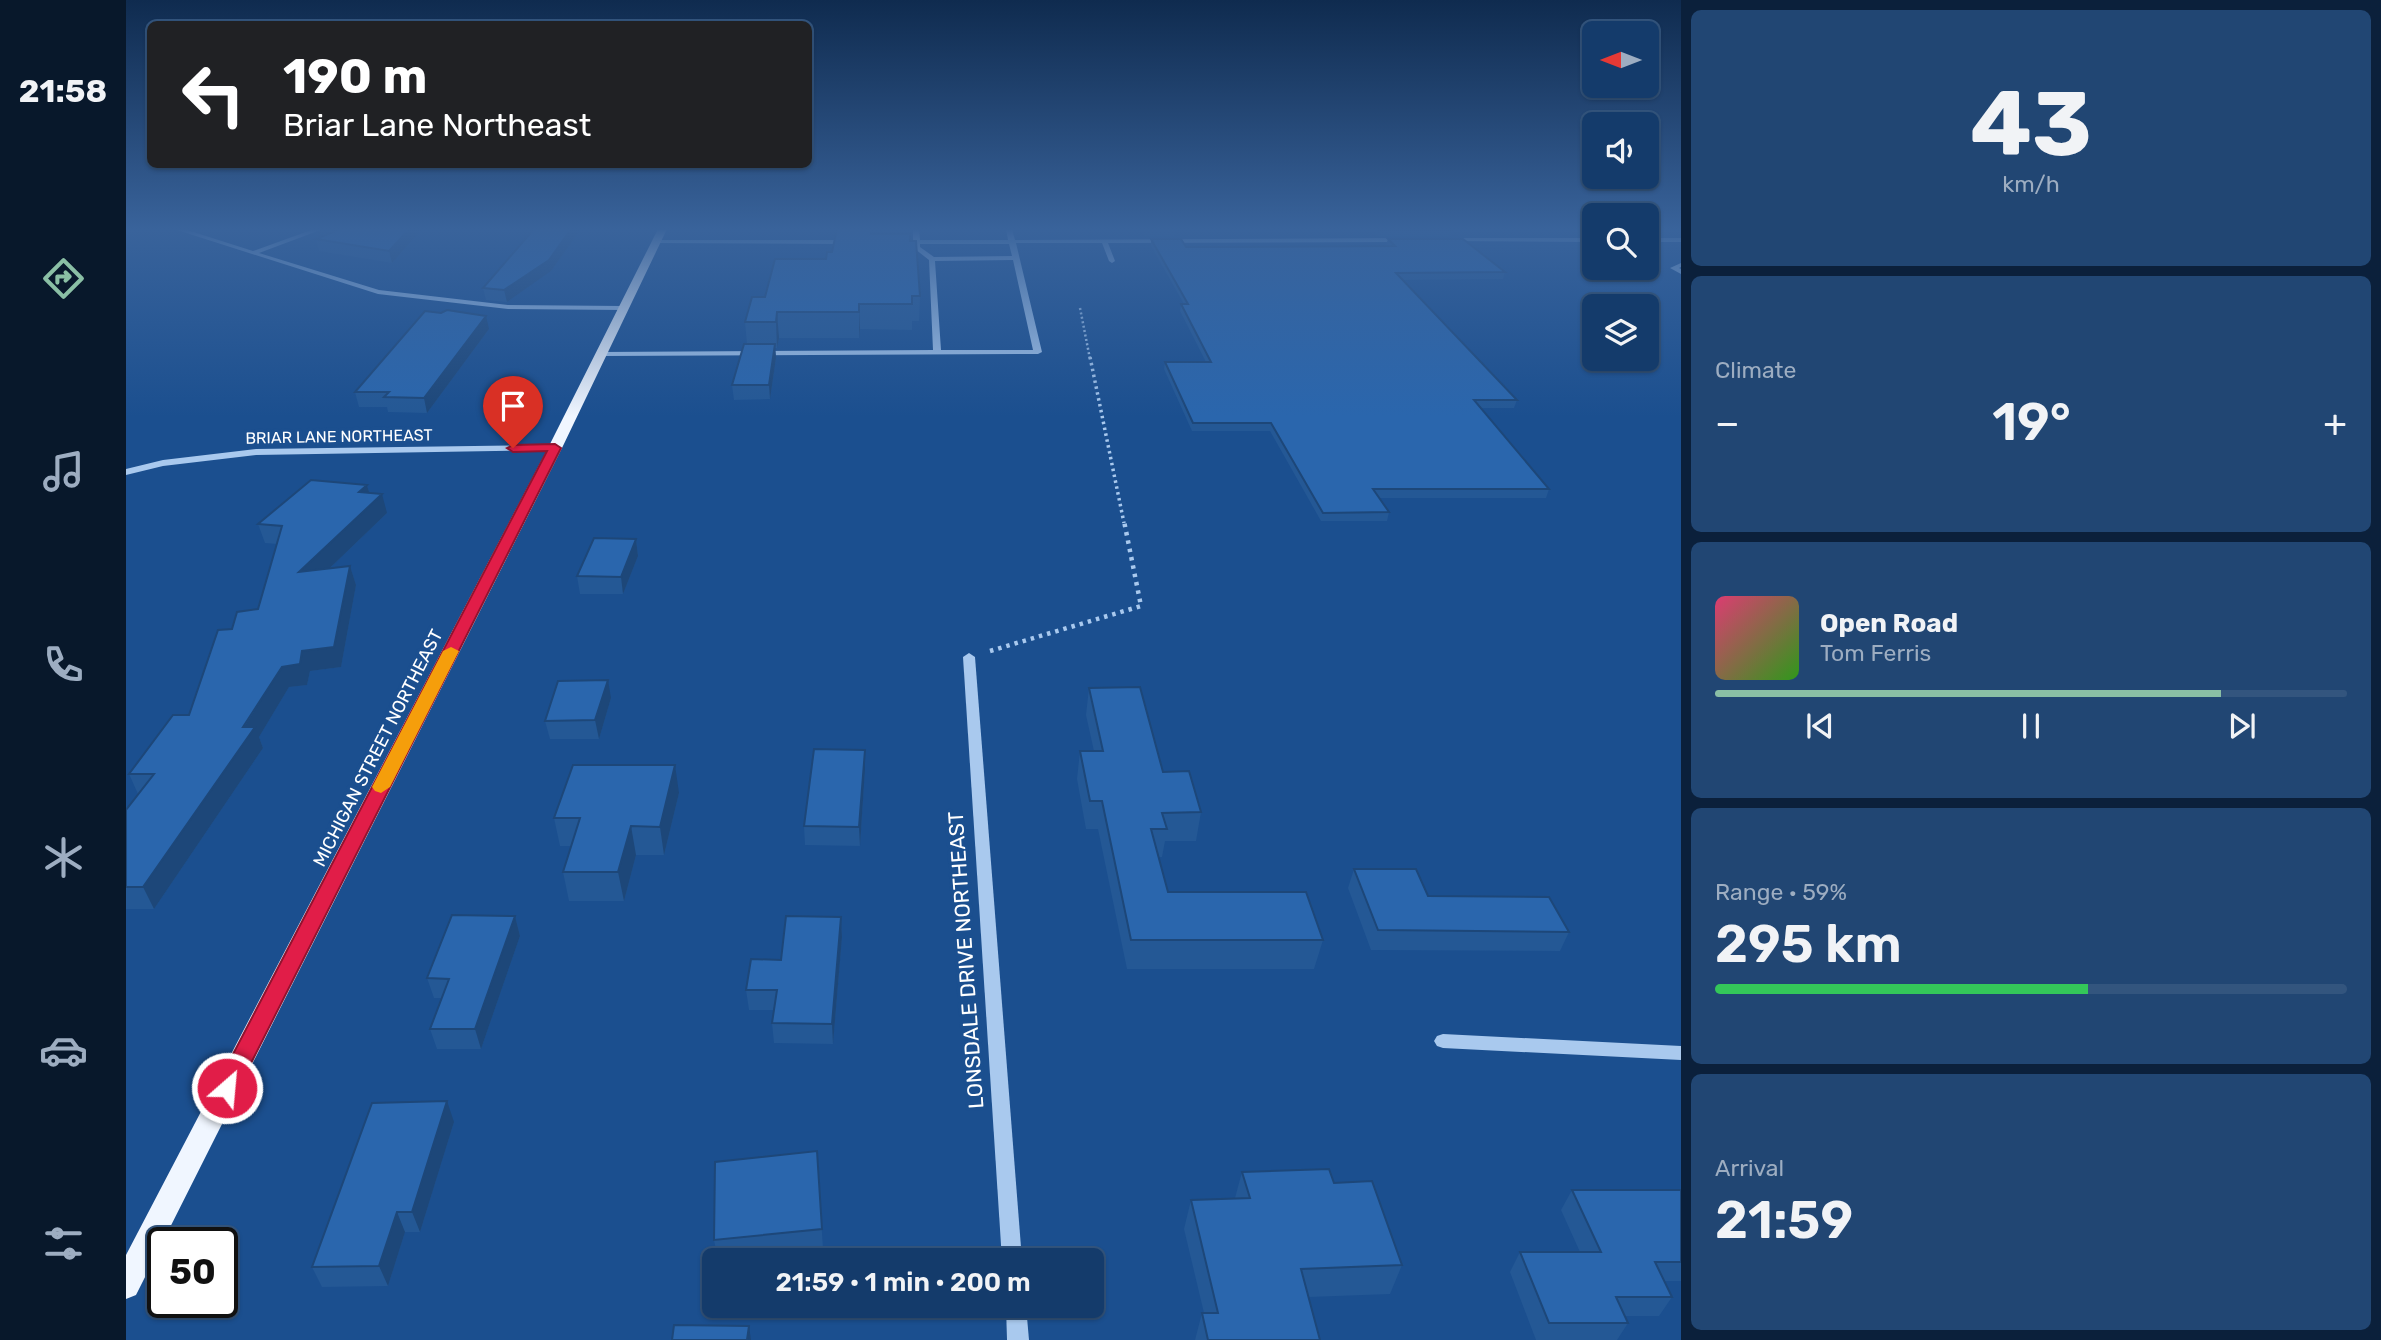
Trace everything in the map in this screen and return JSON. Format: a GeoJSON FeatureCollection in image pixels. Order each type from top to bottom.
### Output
{"type":"FeatureCollection","features":[{"type":"Feature","properties":{"kind":"main road","name":"MICHIGAN STREET NORTHEAST"},"geometry":{"type":"LineString","coordinates":[[126,1285],[555,448],[631,292]]}},
{"type":"Feature","properties":{"kind":"street"},"geometry":{"type":"LineString","coordinates":[[376,292],[509,307],[623,308]]}},
{"type":"Feature","properties":{"kind":"street"},"geometry":{"type":"LineString","coordinates":[[934,292],[937,352]]}},
{"type":"Feature","properties":{"kind":"street"},"geometry":{"type":"LineString","coordinates":[[601,354],[1038,352],[1024,292]]}},
{"type":"Feature","properties":{"kind":"street","name":"BRIAR LANE NORTHEAST"},"geometry":{"type":"LineString","coordinates":[[126,472],[163,463],[256,452],[555,448]]}},
{"type":"Feature","properties":{"kind":"street","name":"LONSDALE DRIVE NORTHEAST"},"geometry":{"type":"LineString","coordinates":[[969,657],[1011,1248]]}},
{"type":"Feature","properties":{"kind":"street"},"geometry":{"type":"LineString","coordinates":[[1443,1041],[1681,1053]]}},
{"type":"Feature","properties":{"kind":"street"},"geometry":{"type":"LineString","coordinates":[[1017,1318],[1018,1340]]}},
{"type":"Feature","properties":{"kind":"path"},"geometry":{"type":"LineString","coordinates":[[969,657],[1141,606],[1080,308]]}},
{"type":"Feature","properties":{"kind":"building"},"geometry":{"type":"Polygon","coordinates":[[[766,292],[920,292],[920,296],[912,296],[912,304],[859,304],[859,312],[777,312],[776,322],[745,322],[752,297],[765,297],[766,292]]]}},
{"type":"Feature","properties":{"kind":"building"},"geometry":{"type":"Polygon","coordinates":[[[1181,292],[1414,292],[1517,400],[1474,400],[1549,489],[1373,489],[1389,512],[1323,513],[1271,423],[1193,423],[1165,362],[1211,362],[1181,304],[1188,304],[1181,292]]]}},
{"type":"Feature","properties":{"kind":"building"},"geometry":{"type":"Polygon","coordinates":[[[447,310],[486,316],[424,398],[384,397],[389,392],[355,392],[425,311],[441,313],[447,310]]]}},
{"type":"Feature","properties":{"kind":"building"},"geometry":{"type":"Polygon","coordinates":[[[744,344],[775,344],[769,385],[732,385],[744,344]]]}},
{"type":"Feature","properties":{"kind":"building"},"geometry":{"type":"Polygon","coordinates":[[[311,480],[367,485],[359,492],[382,494],[299,572],[350,566],[334,647],[302,651],[300,664],[282,667],[243,727],[255,727],[143,887],[126,887],[126,810],[154,774],[129,774],[173,715],[189,715],[218,630],[232,629],[237,612],[258,609],[282,526],[258,524],[311,480]]]}},
{"type":"Feature","properties":{"kind":"building"},"geometry":{"type":"Polygon","coordinates":[[[594,538],[636,539],[621,577],[577,576],[594,538]]]}},
{"type":"Feature","properties":{"kind":"building"},"geometry":{"type":"Polygon","coordinates":[[[608,680],[595,720],[545,721],[558,681],[608,680]]]}},
{"type":"Feature","properties":{"kind":"building"},"geometry":{"type":"Polygon","coordinates":[[[1140,687],[1163,772],[1189,771],[1201,812],[1162,813],[1167,829],[1151,829],[1168,892],[1306,892],[1323,940],[1131,940],[1102,801],[1090,801],[1080,751],[1103,751],[1089,688],[1140,687]]]}},
{"type":"Feature","properties":{"kind":"building"},"geometry":{"type":"Polygon","coordinates":[[[814,749],[865,750],[859,827],[804,826],[814,749]]]}},
{"type":"Feature","properties":{"kind":"building"},"geometry":{"type":"Polygon","coordinates":[[[573,765],[675,765],[660,827],[631,826],[618,872],[563,872],[580,818],[554,818],[573,765]]]}},
{"type":"Feature","properties":{"kind":"building"},"geometry":{"type":"Polygon","coordinates":[[[1354,869],[1416,869],[1428,896],[1549,897],[1569,932],[1378,930],[1354,869]]]}},
{"type":"Feature","properties":{"kind":"building"},"geometry":{"type":"Polygon","coordinates":[[[452,915],[515,916],[475,1029],[430,1029],[449,979],[427,978],[452,915]]]}},
{"type":"Feature","properties":{"kind":"building"},"geometry":{"type":"Polygon","coordinates":[[[786,916],[841,917],[832,1024],[772,1023],[777,990],[746,990],[751,959],[781,960],[786,916]]]}},
{"type":"Feature","properties":{"kind":"building"},"geometry":{"type":"Polygon","coordinates":[[[447,1101],[412,1212],[397,1212],[379,1266],[312,1267],[372,1103],[447,1101]]]}},
{"type":"Feature","properties":{"kind":"building"},"geometry":{"type":"Polygon","coordinates":[[[817,1151],[822,1229],[714,1240],[715,1162],[817,1151]]]}},
{"type":"Feature","properties":{"kind":"building"},"geometry":{"type":"Polygon","coordinates":[[[1329,1169],[1334,1183],[1372,1181],[1402,1265],[1301,1269],[1320,1340],[1208,1340],[1202,1313],[1218,1313],[1191,1200],[1250,1198],[1242,1172],[1329,1169]]]}},
{"type":"Feature","properties":{"kind":"building"},"geometry":{"type":"Polygon","coordinates":[[[1572,1190],[1681,1190],[1681,1262],[1655,1262],[1672,1297],[1616,1297],[1628,1323],[1549,1323],[1520,1252],[1601,1252],[1572,1190]]]}},
{"type":"Feature","properties":{"kind":"building"},"geometry":{"type":"Polygon","coordinates":[[[674,1325],[749,1326],[747,1340],[672,1340],[674,1325]]]}},
{"type":"Feature","properties":{"kind":"slow traffic"},"geometry":{"type":"LineString","coordinates":[[381,787],[451,651]]}},
{"type":"Feature","properties":{"kind":"route"},"geometry":{"type":"LineString","coordinates":[[227,1088],[555,448],[513,448]]}}]}
